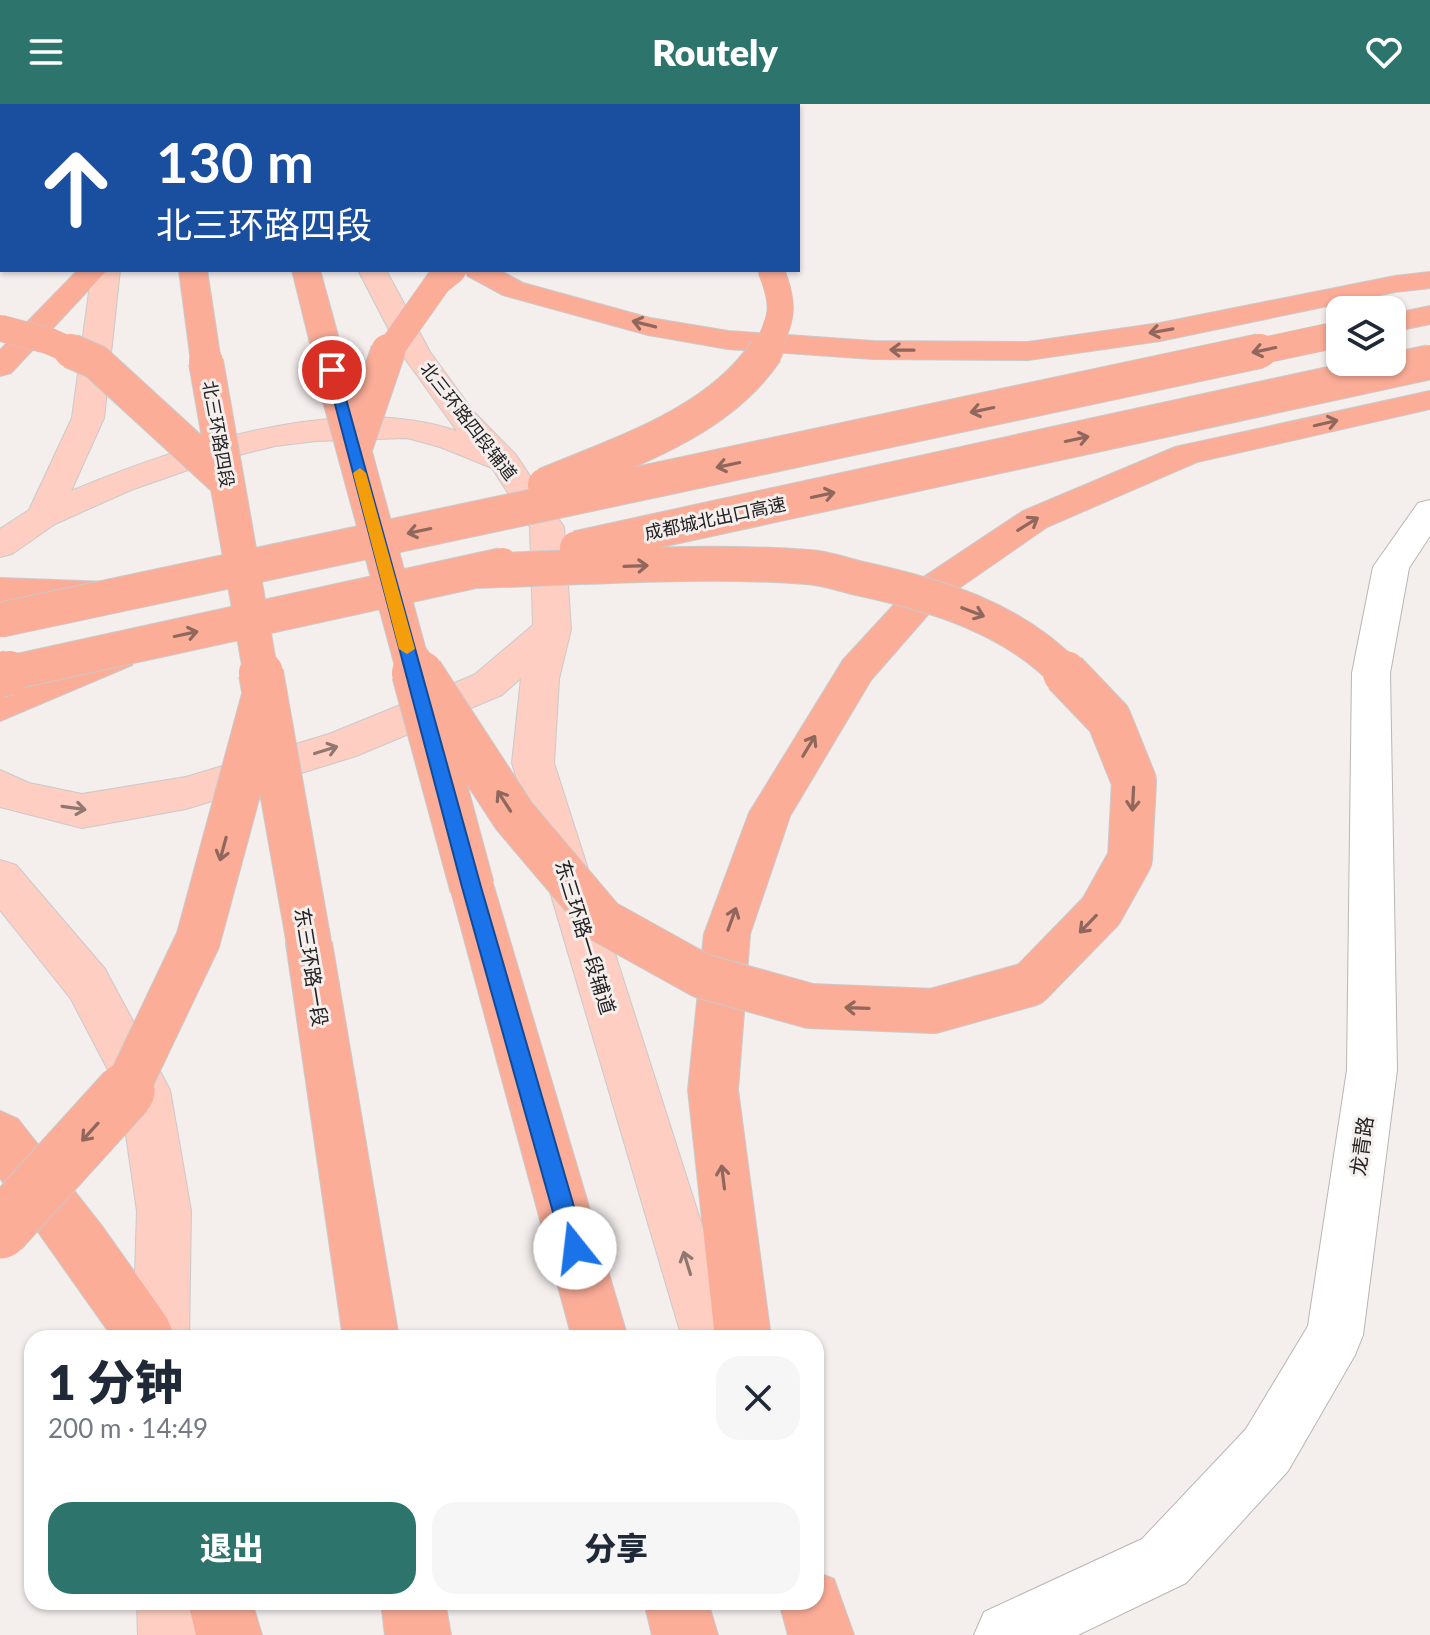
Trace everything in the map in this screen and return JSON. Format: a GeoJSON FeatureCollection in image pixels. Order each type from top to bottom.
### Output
{"type":"FeatureCollection","features":[{"type":"Feature","properties":{"kind":"highway"},"geometry":{"type":"LineString","coordinates":[[0,367],[91,272]]}},
{"type":"Feature","properties":{"kind":"highway","name":"北三环路四段"},"geometry":{"type":"LineString","coordinates":[[193,272],[247,597]]}},
{"type":"Feature","properties":{"kind":"highway"},"geometry":{"type":"LineString","coordinates":[[307,272],[409,654],[598,1330]]}},
{"type":"Feature","properties":{"kind":"highway"},"geometry":{"type":"LineString","coordinates":[[354,451],[390,346],[438,282],[450,272]]}},
{"type":"Feature","properties":{"kind":"highway"},"geometry":{"type":"LineString","coordinates":[[482,272],[513,289],[648,326],[728,340],[873,350],[1028,351],[1160,332],[1395,284],[1430,280]]}},
{"type":"Feature","properties":{"kind":"highway"},"geometry":{"type":"LineString","coordinates":[[457,523],[642,443],[726,397],[764,356],[782,320],[779,288],[772,272]]}},
{"type":"Feature","properties":{"kind":"highway"},"geometry":{"type":"LineString","coordinates":[[1406,320],[1430,315]]}},
{"type":"Feature","properties":{"kind":"highway"},"geometry":{"type":"LineString","coordinates":[[0,328],[49,341],[96,362],[227,482]]}},
{"type":"Feature","properties":{"kind":"highway"},"geometry":{"type":"LineString","coordinates":[[0,620],[1326,337]]}},
{"type":"Feature","properties":{"kind":"highway","name":"成都城北出口高速"},"geometry":{"type":"LineString","coordinates":[[0,675],[1430,362]]}},
{"type":"Feature","properties":{"kind":"highway"},"geometry":{"type":"LineString","coordinates":[[742,1330],[713,1090],[727,934],[770,813],[857,670],[926,593],[1035,519],[1187,454],[1430,400]]}},
{"type":"Feature","properties":{"kind":"highway"},"geometry":{"type":"LineString","coordinates":[[409,654],[514,816],[603,921],[702,976],[810,1006],[933,1011],[1030,984],[1101,911],[1130,859],[1134,781],[1109,719],[1051,658],[982,614],[899,587],[811,567],[709,565],[474,571]]}},
{"type":"Feature","properties":{"kind":"highway"},"geometry":{"type":"LineString","coordinates":[[0,590],[119,595]]}},
{"type":"Feature","properties":{"kind":"highway","name":"东三环路一段"},"geometry":{"type":"LineString","coordinates":[[247,597],[309,943],[370,1330]]}},
{"type":"Feature","properties":{"kind":"highway"},"geometry":{"type":"LineString","coordinates":[[0,706],[148,642]]}},
{"type":"Feature","properties":{"kind":"highway"},"geometry":{"type":"LineString","coordinates":[[0,1230],[124,1095],[198,940],[265,693]]}},
{"type":"Feature","properties":{"kind":"highway"},"geometry":{"type":"LineString","coordinates":[[0,1136],[83,1245],[141,1330]]}},
{"type":"Feature","properties":{"kind":"highway"},"geometry":{"type":"LineString","coordinates":[[222,1610],[229,1635]]}},
{"type":"Feature","properties":{"kind":"highway"},"geometry":{"type":"LineString","coordinates":[[414,1610],[418,1635]]}},
{"type":"Feature","properties":{"kind":"highway"},"geometry":{"type":"LineString","coordinates":[[678,1610],[685,1635]]}},
{"type":"Feature","properties":{"kind":"highway"},"geometry":{"type":"LineString","coordinates":[[813,1610],[821,1635]]}},
{"type":"Feature","properties":{"kind":"main road"},"geometry":{"type":"LineString","coordinates":[[43,516],[88,418],[106,272]]}},
{"type":"Feature","properties":{"kind":"main road","name":"北三环路四段辅道"},"geometry":{"type":"LineString","coordinates":[[373,272],[416,353],[462,418],[504,462],[547,527]]}},
{"type":"Feature","properties":{"kind":"main road"},"geometry":{"type":"LineString","coordinates":[[0,546],[43,516],[157,466],[240,443],[308,430],[408,428],[462,444],[504,462]]}},
{"type":"Feature","properties":{"kind":"main road","name":"东三环路一段辅道"},"geometry":{"type":"LineString","coordinates":[[547,527],[552,629],[540,679],[533,763],[708,1330]]}},
{"type":"Feature","properties":{"kind":"main road"},"geometry":{"type":"LineString","coordinates":[[0,786],[18,797],[82,811],[186,793],[342,745],[488,685],[552,629]]}},
{"type":"Feature","properties":{"kind":"main road"},"geometry":{"type":"LineString","coordinates":[[0,878],[88,984],[145,1090],[164,1211],[161,1330]]}},
{"type":"Feature","properties":{"kind":"main road"},"geometry":{"type":"LineString","coordinates":[[169,1610],[171,1635]]}},
{"type":"Feature","properties":{"kind":"main road"},"geometry":{"type":"LineString","coordinates":[[793,1610],[801,1635]]}},
{"type":"Feature","properties":{"kind":"street","name":"龙青路"},"geometry":{"type":"LineString","coordinates":[[1007,1635],[1164,1561],[1267,1450],[1335,1335],[1372,1070],[1371,673],[1391,567],[1430,511]]}},
{"type":"Feature","properties":{"kind":"slow traffic"},"geometry":{"type":"LineString","coordinates":[[360,473],[407,649]]}},
{"type":"Feature","properties":{"kind":"route"},"geometry":{"type":"LineString","coordinates":[[332,370],[472,887],[575,1248]]}}]}
